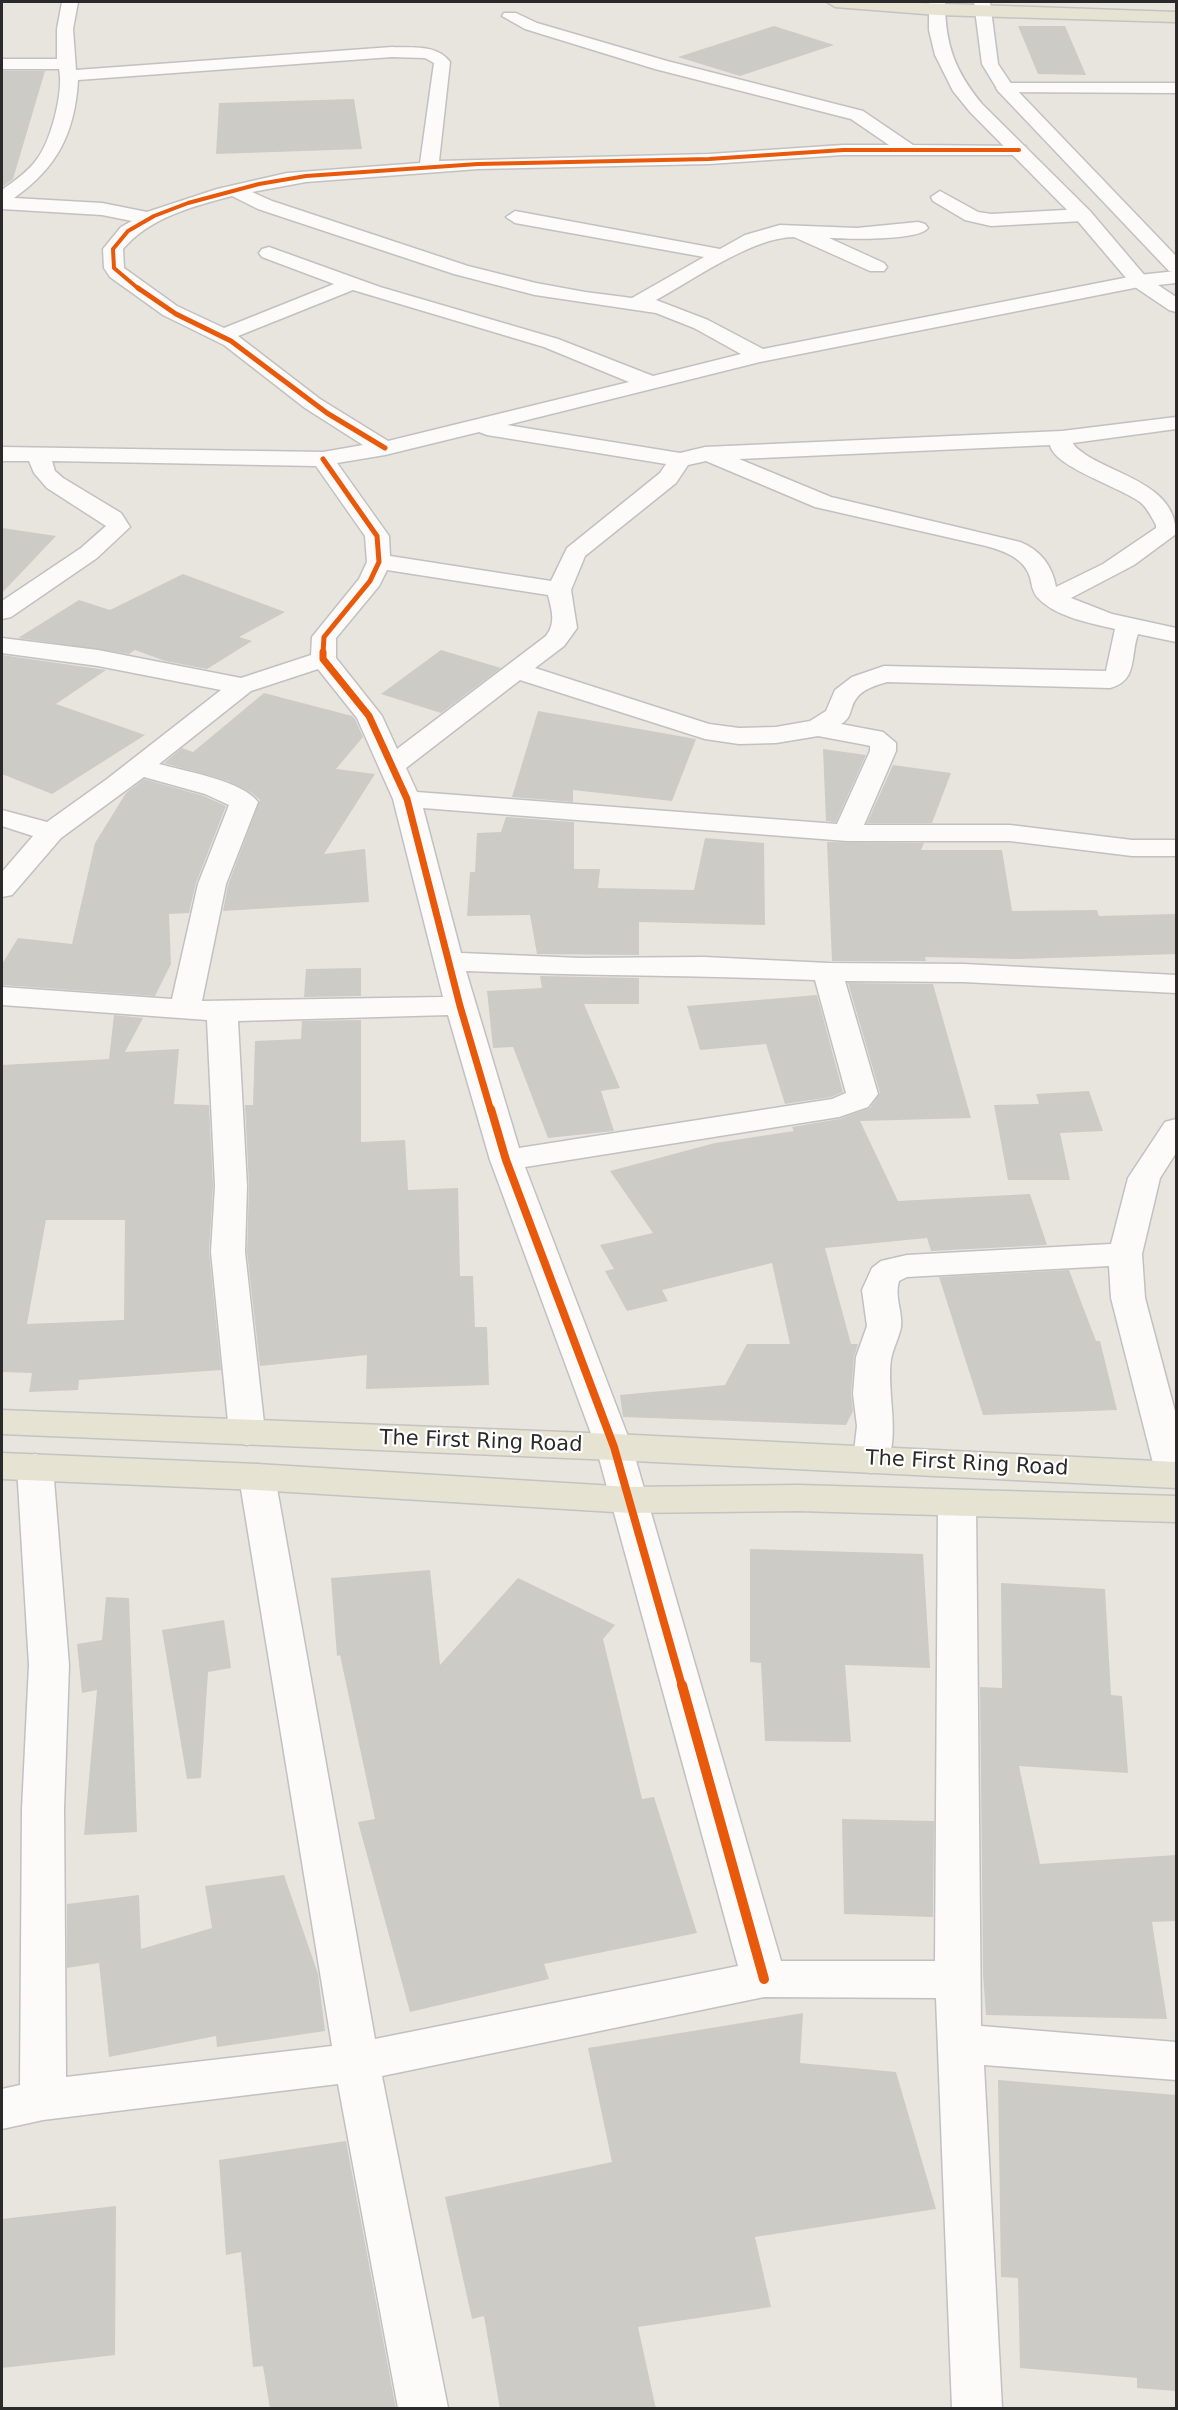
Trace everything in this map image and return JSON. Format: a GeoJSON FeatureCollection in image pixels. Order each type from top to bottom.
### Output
{"type":"FeatureCollection","features":[{"type":"Feature","properties":{"kind":"main road"},"geometry":{"type":"LineString","coordinates":[[835,2],[1176,17]]}},
{"type":"Feature","properties":{"kind":"main road"},"geometry":{"type":"LineString","coordinates":[[1143,2],[1176,2]]}},
{"type":"Feature","properties":{"kind":"main road","name":"The First Ring Road"},"geometry":{"type":"LineString","coordinates":[[2,1422],[871,1460],[1176,1486]]}},
{"type":"Feature","properties":{"kind":"main road"},"geometry":{"type":"LineString","coordinates":[[18,1467],[257,1477],[630,1500],[799,1498],[957,1504],[1176,1486]]}},
{"type":"Feature","properties":{"kind":"street"},"geometry":{"type":"LineString","coordinates":[[2,198],[36,172],[55,147],[68,69],[64,29],[70,2]]}},
{"type":"Feature","properties":{"kind":"street"},"geometry":{"type":"LineString","coordinates":[[937,6],[937,30],[943,55],[959,87],[976,108],[1083,215],[1139,281],[1176,306]]}},
{"type":"Feature","properties":{"kind":"street"},"geometry":{"type":"LineString","coordinates":[[982,7],[990,64],[1005,88],[1176,267]]}},
{"type":"Feature","properties":{"kind":"street"},"geometry":{"type":"LineString","coordinates":[[510,16],[538,28],[661,65],[857,115],[875,124],[892,140],[909,150]]}},
{"type":"Feature","properties":{"kind":"street"},"geometry":{"type":"LineString","coordinates":[[2,64],[68,69],[373,53],[426,53],[437,56],[442,62],[429,167]]}},
{"type":"Feature","properties":{"kind":"street"},"geometry":{"type":"LineString","coordinates":[[1005,88],[1176,88]]}},
{"type":"Feature","properties":{"kind":"street"},"geometry":{"type":"LineString","coordinates":[[385,448],[355,433],[223,335],[157,302],[114,267],[115,244],[124,231],[147,218],[234,190],[297,177],[429,167],[686,160],[843,150],[1019,150]]}},
{"type":"Feature","properties":{"kind":"street"},"geometry":{"type":"LineString","coordinates":[[234,190],[275,209],[461,270],[535,289],[660,308],[701,324],[760,356]]}},
{"type":"Feature","properties":{"kind":"street"},"geometry":{"type":"LineString","coordinates":[[939,196],[972,216],[991,220],[1083,215]]}},
{"type":"Feature","properties":{"kind":"street"},"geometry":{"type":"LineString","coordinates":[[2,203],[102,209],[147,218]]}},
{"type":"Feature","properties":{"kind":"street"},"geometry":{"type":"LineString","coordinates":[[515,217],[723,255]]}},
{"type":"Feature","properties":{"kind":"street"},"geometry":{"type":"LineString","coordinates":[[635,304],[766,233],[797,231],[857,234],[918,228]]}},
{"type":"Feature","properties":{"kind":"street"},"geometry":{"type":"LineString","coordinates":[[797,231],[877,267]]}},
{"type":"Feature","properties":{"kind":"street"},"geometry":{"type":"LineString","coordinates":[[269,253],[399,299],[551,343],[649,382]]}},
{"type":"Feature","properties":{"kind":"street"},"geometry":{"type":"LineString","coordinates":[[4,457],[38,455],[323,459],[385,448],[760,356],[1139,281],[1176,277]]}},
{"type":"Feature","properties":{"kind":"street"},"geometry":{"type":"LineString","coordinates":[[223,335],[354,283]]}},
{"type":"Feature","properties":{"kind":"street"},"geometry":{"type":"LineString","coordinates":[[474,425],[680,459],[705,454],[1062,438],[1176,423]]}},
{"type":"Feature","properties":{"kind":"street"},"geometry":{"type":"LineString","coordinates":[[1052,598],[1100,576],[1167,531],[1168,525],[1151,500],[1136,489],[1075,459],[1061,448],[1062,438]]}},
{"type":"Feature","properties":{"kind":"street"},"geometry":{"type":"LineString","coordinates":[[705,454],[753,471],[815,499],[1016,549],[1038,564],[1044,579],[1045,592],[1068,607],[1176,635]]}},
{"type":"Feature","properties":{"kind":"street"},"geometry":{"type":"LineString","coordinates":[[2,612],[89,553],[118,527],[113,518],[55,483],[45,473],[38,455]]}},
{"type":"Feature","properties":{"kind":"street"},"geometry":{"type":"LineString","coordinates":[[323,459],[376,536],[379,562],[370,582],[324,637],[323,659],[369,716],[407,799],[460,1006],[506,1160],[614,1447],[764,1979]]}},
{"type":"Feature","properties":{"kind":"street"},"geometry":{"type":"LineString","coordinates":[[393,765],[555,641],[565,628],[565,615],[559,590],[575,553],[668,478],[680,459]]}},
{"type":"Feature","properties":{"kind":"street"},"geometry":{"type":"LineString","coordinates":[[379,562],[458,572],[559,590]]}},
{"type":"Feature","properties":{"kind":"street"},"geometry":{"type":"LineString","coordinates":[[818,728],[838,715],[844,695],[861,682],[884,674],[1110,680],[1117,676],[1120,670],[1122,643],[1130,623]]}},
{"type":"Feature","properties":{"kind":"street"},"geometry":{"type":"LineString","coordinates":[[2,645],[98,658],[242,686]]}},
{"type":"Feature","properties":{"kind":"street"},"geometry":{"type":"LineString","coordinates":[[2,889],[51,832],[139,767],[242,686],[323,659]]}},
{"type":"Feature","properties":{"kind":"street"},"geometry":{"type":"LineString","coordinates":[[517,671],[705,731],[739,736],[776,735],[818,728],[874,738],[883,743],[883,751],[847,833]]}},
{"type":"Feature","properties":{"kind":"street"},"geometry":{"type":"LineString","coordinates":[[139,767],[215,788],[244,802],[212,884],[185,1011]]}},
{"type":"Feature","properties":{"kind":"street"},"geometry":{"type":"LineString","coordinates":[[407,799],[640,815],[847,833],[1010,833],[1132,848],[1176,848]]}},
{"type":"Feature","properties":{"kind":"street"},"geometry":{"type":"LineString","coordinates":[[2,818],[51,832]]}},
{"type":"Feature","properties":{"kind":"street"},"geometry":{"type":"LineString","coordinates":[[449,961],[580,966],[704,966],[828,972],[964,973],[1176,984]]}},
{"type":"Feature","properties":{"kind":"street"},"geometry":{"type":"LineString","coordinates":[[506,1160],[839,1107],[857,1100],[862,1094],[828,972]]}},
{"type":"Feature","properties":{"kind":"street"},"geometry":{"type":"LineString","coordinates":[[2,996],[222,1012],[460,1006]]}},
{"type":"Feature","properties":{"kind":"street"},"geometry":{"type":"LineString","coordinates":[[222,1012],[231,1186],[228,1252],[247,1432]]}},
{"type":"Feature","properties":{"kind":"street"},"geometry":{"type":"LineString","coordinates":[[1176,1129],[1144,1178],[1125,1254],[1128,1298],[1176,1486]]}},
{"type":"Feature","properties":{"kind":"street"},"geometry":{"type":"LineString","coordinates":[[871,1460],[875,1426],[872,1394],[874,1357],[884,1326],[879,1290],[884,1276],[893,1269],[907,1266],[1125,1254]]}},
{"type":"Feature","properties":{"kind":"street"},"geometry":{"type":"LineString","coordinates":[[18,1467],[49,1665],[44,1809],[44,2100]]}},
{"type":"Feature","properties":{"kind":"street"},"geometry":{"type":"LineString","coordinates":[[257,1477],[357,2062],[423,2409]]}},
{"type":"Feature","properties":{"kind":"street"},"geometry":{"type":"LineString","coordinates":[[957,1504],[957,1980],[977,2409]]}},
{"type":"Feature","properties":{"kind":"street"},"geometry":{"type":"LineString","coordinates":[[2,2109],[44,2100],[357,2062],[764,1979],[957,1980]]}},
{"type":"Feature","properties":{"kind":"street"},"geometry":{"type":"LineString","coordinates":[[961,2044],[1176,2061]]}},
{"type":"Feature","properties":{"kind":"building"},"geometry":{"type":"Polygon","coordinates":[[[774,26],[834,45],[740,76],[678,57],[774,26]]]}},
{"type":"Feature","properties":{"kind":"building"},"geometry":{"type":"Polygon","coordinates":[[[1018,26],[1065,26],[1086,75],[1038,74],[1018,26]]]}},
{"type":"Feature","properties":{"kind":"building"},"geometry":{"type":"Polygon","coordinates":[[[2,71],[45,71],[13,179],[4,186],[2,185],[2,71]]]}},
{"type":"Feature","properties":{"kind":"building"},"geometry":{"type":"Polygon","coordinates":[[[354,99],[362,149],[216,154],[219,103],[354,99]]]}},
{"type":"Feature","properties":{"kind":"building"},"geometry":{"type":"Polygon","coordinates":[[[2,528],[56,536],[2,593],[2,528]]]}},
{"type":"Feature","properties":{"kind":"building"},"geometry":{"type":"Polygon","coordinates":[[[183,574],[285,612],[239,637],[252,641],[207,669],[165,661],[135,650],[129,654],[18,638],[79,600],[110,610],[183,574]]]}},
{"type":"Feature","properties":{"kind":"building"},"geometry":{"type":"Polygon","coordinates":[[[441,650],[501,668],[441,713],[381,694],[441,650]]]}},
{"type":"Feature","properties":{"kind":"building"},"geometry":{"type":"Polygon","coordinates":[[[2,655],[106,670],[56,704],[145,735],[52,794],[2,774],[2,655]]]}},
{"type":"Feature","properties":{"kind":"building"},"geometry":{"type":"Polygon","coordinates":[[[264,693],[352,716],[355,719],[363,737],[336,769],[375,774],[324,854],[365,849],[369,902],[223,911],[228,885],[260,800],[252,793],[228,781],[164,763],[182,748],[193,752],[264,693]]]}},
{"type":"Feature","properties":{"kind":"building"},"geometry":{"type":"Polygon","coordinates":[[[538,711],[696,739],[672,801],[573,790],[573,802],[512,797],[538,711]]]}},
{"type":"Feature","properties":{"kind":"building"},"geometry":{"type":"Polygon","coordinates":[[[823,749],[866,755],[836,822],[826,821],[823,749]]]}},
{"type":"Feature","properties":{"kind":"building"},"geometry":{"type":"Polygon","coordinates":[[[893,765],[951,773],[932,823],[867,823],[893,765]]]}},
{"type":"Feature","properties":{"kind":"building"},"geometry":{"type":"Polygon","coordinates":[[[144,779],[204,796],[226,806],[196,883],[189,913],[169,914],[171,964],[155,996],[2,985],[2,964],[18,938],[72,944],[95,843],[126,793],[144,779]]]}},
{"type":"Feature","properties":{"kind":"building"},"geometry":{"type":"Polygon","coordinates":[[[506,817],[574,822],[574,869],[600,869],[598,888],[694,890],[705,838],[764,843],[765,925],[639,922],[639,955],[537,954],[530,915],[467,916],[470,872],[475,872],[477,833],[501,832],[506,817]]]}},
{"type":"Feature","properties":{"kind":"building"},"geometry":{"type":"Polygon","coordinates":[[[827,842],[924,843],[921,850],[1002,850],[1012,911],[1097,910],[1099,916],[1176,914],[1176,954],[1019,959],[925,957],[926,961],[832,961],[827,842]]]}},
{"type":"Feature","properties":{"kind":"building"},"geometry":{"type":"Polygon","coordinates":[[[361,968],[361,996],[304,997],[306,969],[361,968]]]}},
{"type":"Feature","properties":{"kind":"building"},"geometry":{"type":"Polygon","coordinates":[[[540,976],[639,978],[639,1004],[584,1004],[620,1088],[601,1091],[614,1131],[548,1138],[513,1047],[493,1048],[487,991],[542,988],[540,976]]]}},
{"type":"Feature","properties":{"kind":"building"},"geometry":{"type":"Polygon","coordinates":[[[848,983],[933,984],[971,1118],[860,1121],[898,1201],[1030,1194],[1047,1245],[931,1251],[927,1238],[825,1248],[851,1344],[858,1344],[854,1357],[851,1394],[853,1411],[846,1425],[623,1417],[620,1395],[725,1385],[747,1344],[790,1344],[772,1263],[662,1290],[668,1301],[627,1311],[605,1271],[614,1269],[600,1245],[653,1233],[610,1171],[715,1143],[794,1131],[792,1127],[839,1119],[870,1108],[880,1093],[848,983]]]}},
{"type":"Feature","properties":{"kind":"building"},"geometry":{"type":"Polygon","coordinates":[[[817,995],[843,1092],[831,1097],[785,1104],[766,1044],[700,1050],[687,1006],[817,995]]]}},
{"type":"Feature","properties":{"kind":"building"},"geometry":{"type":"Polygon","coordinates":[[[114,1015],[143,1018],[125,1052],[179,1049],[174,1104],[209,1105],[213,1186],[209,1252],[221,1370],[79,1380],[78,1390],[29,1392],[32,1373],[2,1372],[2,1065],[109,1059],[114,1015]],[[46,1220],[27,1324],[124,1320],[125,1220],[46,1220]]]}},
{"type":"Feature","properties":{"kind":"building"},"geometry":{"type":"Polygon","coordinates":[[[361,1020],[361,1142],[405,1140],[408,1190],[458,1188],[460,1276],[473,1276],[475,1327],[487,1327],[489,1385],[366,1389],[367,1355],[260,1366],[247,1252],[249,1186],[245,1105],[253,1105],[255,1041],[301,1039],[302,1021],[361,1020]]]}},
{"type":"Feature","properties":{"kind":"building"},"geometry":{"type":"Polygon","coordinates":[[[1089,1091],[1103,1131],[1060,1133],[1070,1180],[1008,1180],[994,1105],[1039,1104],[1036,1094],[1089,1091]]]}},
{"type":"Feature","properties":{"kind":"building"},"geometry":{"type":"Polygon","coordinates":[[[1069,1270],[1096,1341],[1100,1341],[1117,1410],[983,1415],[939,1277],[1069,1270]]]}},
{"type":"Feature","properties":{"kind":"building"},"geometry":{"type":"Polygon","coordinates":[[[750,1549],[923,1554],[930,1668],[845,1665],[851,1742],[765,1741],[761,1663],[750,1662],[750,1549]]]}},
{"type":"Feature","properties":{"kind":"building"},"geometry":{"type":"Polygon","coordinates":[[[430,1570],[440,1665],[518,1578],[615,1625],[603,1639],[642,1799],[654,1797],[697,1933],[544,1964],[549,1979],[410,2012],[358,1822],[375,1819],[340,1655],[337,1656],[331,1578],[430,1570]]]}},
{"type":"Feature","properties":{"kind":"building"},"geometry":{"type":"Polygon","coordinates":[[[1001,1583],[1105,1589],[1111,1695],[1122,1696],[1128,1773],[1019,1766],[1040,1864],[1176,1855],[1176,1921],[1152,1922],[1167,2019],[986,2015],[983,1974],[980,1687],[1002,1688],[1001,1583]]]}},
{"type":"Feature","properties":{"kind":"building"},"geometry":{"type":"Polygon","coordinates":[[[106,1597],[129,1598],[137,1832],[84,1835],[97,1690],[82,1693],[77,1644],[102,1640],[106,1597]]]}},
{"type":"Feature","properties":{"kind":"building"},"geometry":{"type":"Polygon","coordinates":[[[224,1620],[231,1668],[208,1672],[201,1778],[187,1779],[162,1630],[224,1620]]]}},
{"type":"Feature","properties":{"kind":"building"},"geometry":{"type":"Polygon","coordinates":[[[842,1819],[934,1821],[933,1917],[844,1914],[842,1819]]]}},
{"type":"Feature","properties":{"kind":"building"},"geometry":{"type":"Polygon","coordinates":[[[284,1875],[318,1974],[325,2031],[217,2047],[216,2036],[109,2057],[99,1963],[67,1968],[67,1904],[139,1895],[141,1949],[212,1928],[205,1886],[284,1875]]]}},
{"type":"Feature","properties":{"kind":"building"},"geometry":{"type":"Polygon","coordinates":[[[803,2013],[800,2063],[896,2072],[936,2209],[755,2237],[771,2307],[638,2327],[656,2409],[500,2409],[484,2316],[472,2319],[445,2197],[612,2162],[588,2048],[803,2013]]]}},
{"type":"Feature","properties":{"kind":"building"},"geometry":{"type":"Polygon","coordinates":[[[998,2080],[1176,2095],[1176,2391],[1137,2388],[1137,2378],[1020,2368],[1018,2278],[1001,2277],[998,2080]]]}},
{"type":"Feature","properties":{"kind":"building"},"geometry":{"type":"Polygon","coordinates":[[[346,2141],[396,2409],[270,2409],[263,2366],[253,2367],[241,2252],[226,2255],[219,2160],[346,2141]]]}},
{"type":"Feature","properties":{"kind":"building"},"geometry":{"type":"Polygon","coordinates":[[[116,2206],[115,2355],[2,2368],[2,2219],[116,2206]]]}},
{"type":"Feature","properties":{"kind":"cycle path"},"geometry":{"type":"LineString","coordinates":[[385,448],[355,432],[327,413],[231,341],[213,330],[176,314],[147,295],[115,270],[113,249],[128,231],[154,216],[188,203],[259,184],[306,176],[478,164],[709,159],[843,150],[1019,150]]}},
{"type":"Feature","properties":{"kind":"cycle path"},"geometry":{"type":"LineString","coordinates":[[323,459],[377,536],[379,562],[370,581],[324,637],[323,659],[369,716],[407,799],[460,1006],[506,1160],[614,1447],[764,1979]]}}]}
